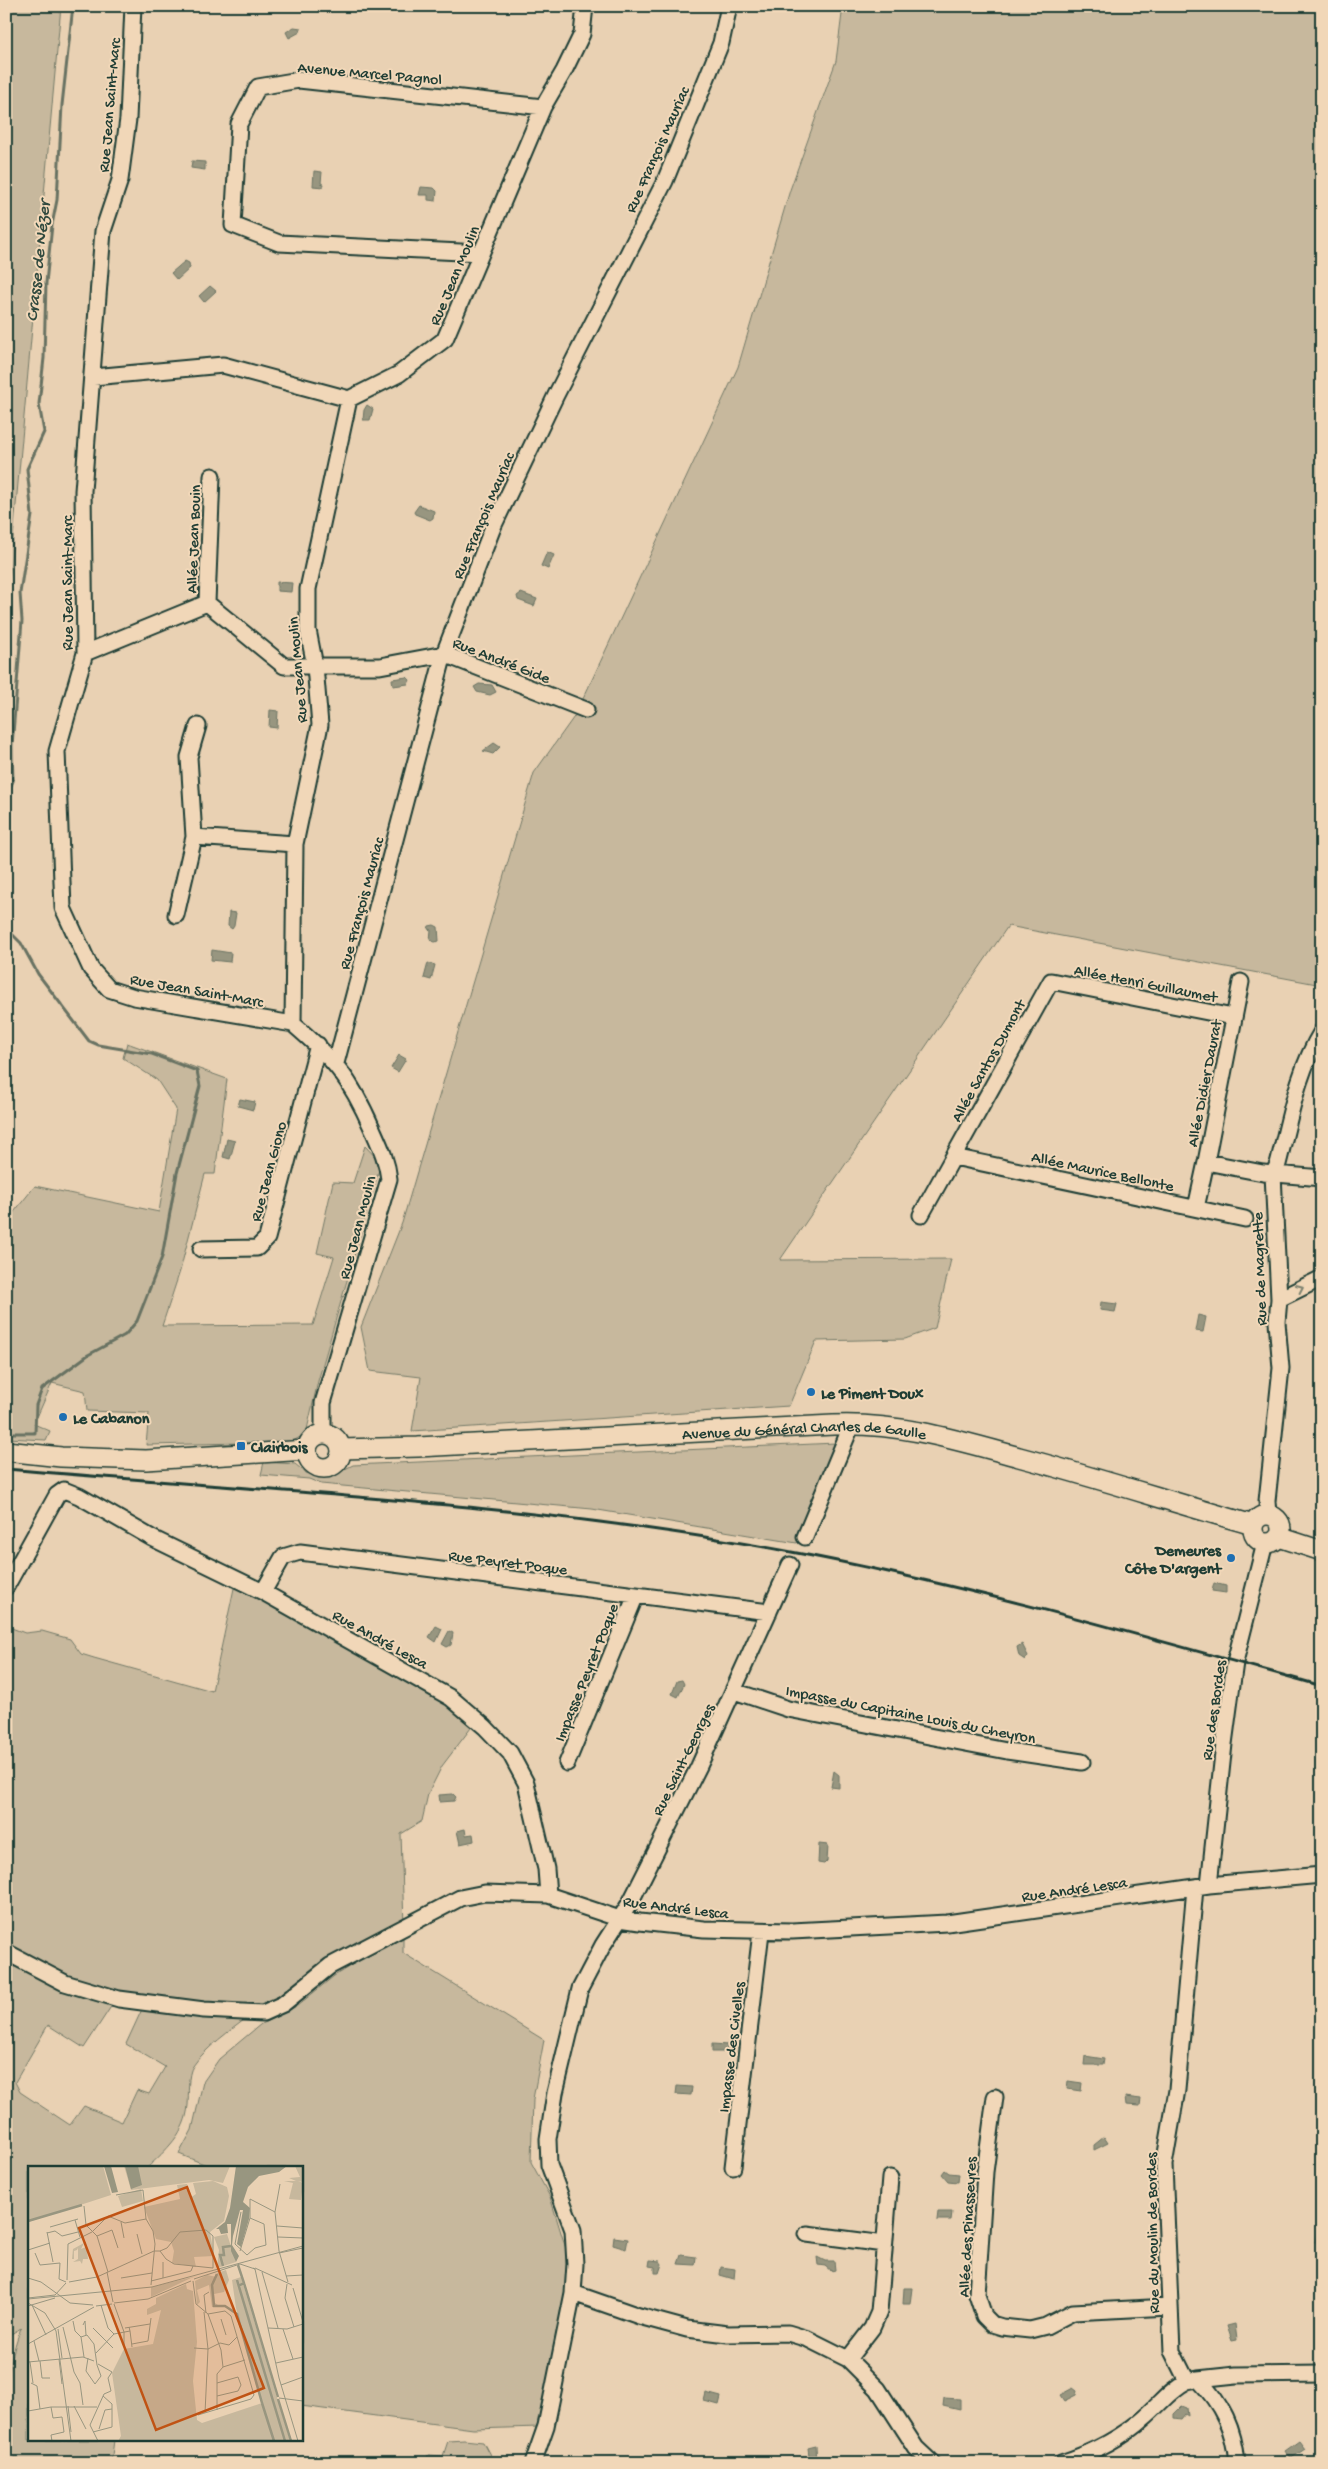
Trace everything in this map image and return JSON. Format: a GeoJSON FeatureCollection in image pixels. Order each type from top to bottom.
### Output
{"type":"FeatureCollection","features":[{"type":"Feature","properties":{"kind":"main road","name":"Avenue du Général Charles de Gaulle"},"geometry":{"type":"LineString","coordinates":[[341,1449],[441,1446],[852,1424],[897,1427],[948,1437],[1078,1473],[1269,1530],[1322,1542]]}},
{"type":"Feature","properties":{"kind":"main road"},"geometry":{"type":"LineString","coordinates":[[323,1434],[336,1439],[341,1449],[335,1464],[325,1468],[314,1464],[307,1450],[312,1440],[323,1434]]}},
{"type":"Feature","properties":{"kind":"main road"},"geometry":{"type":"LineString","coordinates":[[6,1451],[146,1460],[307,1450]]}},
{"type":"Feature","properties":{"kind":"main road","name":"Avenue du Général Charles de Gaulle"},"geometry":{"type":"LineString","coordinates":[[1269,1530],[1322,1552]]}},
{"type":"Feature","properties":{"kind":"street","name":"Rue Jean Saint-Marc"},"geometry":{"type":"LineString","coordinates":[[133,6],[128,119],[120,180],[103,231],[83,491],[85,653],[57,751],[63,908],[91,969],[108,989],[134,997],[293,1024]]}},
{"type":"Feature","properties":{"kind":"street","name":"Rue Jean Moulin"},"geometry":{"type":"LineString","coordinates":[[323,1434],[323,1404],[389,1179],[387,1161],[361,1103],[336,1063],[293,1024],[295,844],[320,725],[315,666],[308,630],[308,589],[349,399],[399,374],[446,339],[543,107],[564,71],[582,34],[586,6]]}},
{"type":"Feature","properties":{"kind":"street","name":"Rue François Mauriac"},"geometry":{"type":"LineString","coordinates":[[336,1063],[444,654],[493,527],[556,395],[665,181],[721,43],[729,6]]}},
{"type":"Feature","properties":{"kind":"street","name":"Avenue Marcel Pagnol"},"geometry":{"type":"LineString","coordinates":[[481,253],[279,243],[233,225],[239,124],[258,87],[299,80],[543,107]]}},
{"type":"Feature","properties":{"kind":"street"},"geometry":{"type":"LineString","coordinates":[[93,377],[223,365],[349,399]]}},
{"type":"Feature","properties":{"kind":"street","name":"Allée Jean Bouin"},"geometry":{"type":"LineString","coordinates":[[207,603],[212,476]]}},
{"type":"Feature","properties":{"kind":"street"},"geometry":{"type":"LineString","coordinates":[[85,653],[207,603]]}},
{"type":"Feature","properties":{"kind":"street","name":"Rue André Gide"},"geometry":{"type":"LineString","coordinates":[[207,603],[284,666],[380,666],[444,654],[586,710]]}},
{"type":"Feature","properties":{"kind":"street"},"geometry":{"type":"LineString","coordinates":[[176,915],[194,837],[189,757],[198,726]]}},
{"type":"Feature","properties":{"kind":"street"},"geometry":{"type":"LineString","coordinates":[[194,837],[295,844]]}},
{"type":"Feature","properties":{"kind":"street","name":"Allée Henri Guillaumet"},"geometry":{"type":"LineString","coordinates":[[1051,981],[1233,1017]]}},
{"type":"Feature","properties":{"kind":"street","name":"Allée Santos Dumont"},"geometry":{"type":"LineString","coordinates":[[921,1215],[1051,981]]}},
{"type":"Feature","properties":{"kind":"street","name":"Allée Didier Daurat"},"geometry":{"type":"LineString","coordinates":[[1196,1208],[1241,982]]}},
{"type":"Feature","properties":{"kind":"street","name":"Rue de Magrette"},"geometry":{"type":"LineString","coordinates":[[1269,1530],[1267,1501],[1281,1383],[1277,1322],[1278,1298],[1273,1174],[1278,1164],[1300,1074],[1310,1050],[1322,1031]]}},
{"type":"Feature","properties":{"kind":"street","name":"Rue Jean Giono"},"geometry":{"type":"LineString","coordinates":[[201,1249],[257,1248],[268,1238],[318,1045]]}},
{"type":"Feature","properties":{"kind":"street","name":"Allée Maurice Bellonte"},"geometry":{"type":"LineString","coordinates":[[954,1157],[1245,1219]]}},
{"type":"Feature","properties":{"kind":"street"},"geometry":{"type":"LineString","coordinates":[[1206,1162],[1273,1174],[1322,1178]]}},
{"type":"Feature","properties":{"kind":"street"},"geometry":{"type":"LineString","coordinates":[[1278,1298],[1322,1278]]}},
{"type":"Feature","properties":{"kind":"street"},"geometry":{"type":"LineString","coordinates":[[805,1537],[852,1424]]}},
{"type":"Feature","properties":{"kind":"street","name":"Rue André Lesca"},"geometry":{"type":"LineString","coordinates":[[6,1587],[61,1491],[79,1496],[152,1538],[263,1592],[451,1698],[491,1733],[510,1753],[526,1783],[546,1869],[548,1895],[620,1919],[678,1928],[761,1932],[947,1923],[1202,1886],[1322,1875]]}},
{"type":"Feature","properties":{"kind":"street","name":"Rue des Bordes"},"geometry":{"type":"LineString","coordinates":[[1202,1886],[1235,1662],[1269,1530]]}},
{"type":"Feature","properties":{"kind":"street","name":"Rue Peyret Poque"},"geometry":{"type":"LineString","coordinates":[[263,1592],[283,1557],[300,1552],[768,1612]]}},
{"type":"Feature","properties":{"kind":"street","name":"Rue Saint-Georges"},"geometry":{"type":"LineString","coordinates":[[533,2463],[546,2426],[573,2293],[575,2264],[573,2230],[549,2165],[548,2139],[550,2116],[580,1989],[603,1945],[643,1877],[734,1691],[790,1565]]}},
{"type":"Feature","properties":{"kind":"street","name":"Impasse Peyret Poque"},"geometry":{"type":"LineString","coordinates":[[567,1763],[636,1595]]}},
{"type":"Feature","properties":{"kind":"street","name":"Impasse du Capitaine Louis du Cheyron"},"geometry":{"type":"LineString","coordinates":[[734,1691],[788,1709],[1007,1751],[1082,1762]]}},
{"type":"Feature","properties":{"kind":"street","name":"Rue du Moulin de Bordes"},"geometry":{"type":"LineString","coordinates":[[1202,1886],[1178,2090],[1164,2165],[1169,2307],[1172,2351],[1193,2380],[1210,2391],[1226,2415],[1236,2448],[1237,2463]]}},
{"type":"Feature","properties":{"kind":"street"},"geometry":{"type":"LineString","coordinates":[[6,1952],[65,1983],[119,1999],[204,2010],[263,2013],[283,2004],[330,1966],[460,1898],[485,1894],[548,1895]]}},
{"type":"Feature","properties":{"kind":"street","name":"Impasse des Civelles"},"geometry":{"type":"LineString","coordinates":[[733,2168],[761,1932]]}},
{"type":"Feature","properties":{"kind":"street","name":"Allée des Pinasseyres"},"geometry":{"type":"LineString","coordinates":[[995,2097],[985,2172],[977,2295],[984,2316],[992,2324],[1030,2330],[1046,2326],[1073,2312],[1169,2307]]}},
{"type":"Feature","properties":{"kind":"street"},"geometry":{"type":"LineString","coordinates":[[848,2359],[872,2328],[879,2312],[890,2178]]}},
{"type":"Feature","properties":{"kind":"street"},"geometry":{"type":"LineString","coordinates":[[807,2234],[884,2244]]}},
{"type":"Feature","properties":{"kind":"street"},"geometry":{"type":"LineString","coordinates":[[573,2293],[639,2316],[687,2329],[728,2334],[788,2333],[808,2339],[848,2359],[878,2389],[916,2448],[932,2463]]}},
{"type":"Feature","properties":{"kind":"street"},"geometry":{"type":"LineString","coordinates":[[1061,2463],[1102,2446],[1126,2432],[1145,2418],[1175,2387],[1193,2380],[1236,2375],[1322,2374]]}},
{"type":"Feature","properties":{"kind":"shaded area"},"geometry":{"type":"Polygon","coordinates":[[[6,6],[61,6],[6,616],[6,6]]]}},
{"type":"Feature","properties":{"kind":"shaded area"},"geometry":{"type":"Polygon","coordinates":[[[843,6],[1322,6],[1322,985],[1008,926],[780,1260],[951,1259],[935,1328],[905,1339],[816,1341],[789,1406],[412,1431],[421,1377],[370,1371],[361,1327],[402,1223],[534,773],[576,714],[738,367],[790,190],[836,61],[843,6]]]}},
{"type":"Feature","properties":{"kind":"shaded area"},"geometry":{"type":"Polygon","coordinates":[[[294,27],[301,28],[300,32],[289,38],[286,32],[294,27]]]}},
{"type":"Feature","properties":{"kind":"shaded area"},"geometry":{"type":"Polygon","coordinates":[[[192,161],[205,162],[205,170],[191,168],[192,161]]]}},
{"type":"Feature","properties":{"kind":"shaded area"},"geometry":{"type":"Polygon","coordinates":[[[314,171],[322,172],[321,183],[324,184],[323,187],[313,186],[314,171]]]}},
{"type":"Feature","properties":{"kind":"shaded area"},"geometry":{"type":"Polygon","coordinates":[[[421,187],[434,188],[437,191],[436,201],[428,200],[428,195],[419,195],[421,187]]]}},
{"type":"Feature","properties":{"kind":"shaded area"},"geometry":{"type":"Polygon","coordinates":[[[185,261],[189,263],[190,268],[177,280],[171,273],[185,261]]]}},
{"type":"Feature","properties":{"kind":"shaded area"},"geometry":{"type":"Polygon","coordinates":[[[210,286],[216,291],[204,302],[199,296],[210,286]]]}},
{"type":"Feature","properties":{"kind":"shaded area"},"geometry":{"type":"Polygon","coordinates":[[[367,405],[373,409],[370,420],[363,420],[364,410],[367,405]]]}},
{"type":"Feature","properties":{"kind":"shaded area"},"geometry":{"type":"Polygon","coordinates":[[[419,505],[434,511],[433,518],[430,520],[415,514],[414,512],[419,505]]]}},
{"type":"Feature","properties":{"kind":"shaded area"},"geometry":{"type":"Polygon","coordinates":[[[547,552],[554,555],[548,569],[541,566],[547,552]]]}},
{"type":"Feature","properties":{"kind":"shaded area"},"geometry":{"type":"Polygon","coordinates":[[[277,582],[292,583],[291,592],[277,591],[277,582]]]}},
{"type":"Feature","properties":{"kind":"shaded area"},"geometry":{"type":"Polygon","coordinates":[[[521,593],[537,599],[534,606],[518,600],[517,596],[521,593]]]}},
{"type":"Feature","properties":{"kind":"shaded area"},"geometry":{"type":"Polygon","coordinates":[[[407,677],[410,680],[408,684],[393,686],[392,679],[407,677]]]}},
{"type":"Feature","properties":{"kind":"shaded area"},"geometry":{"type":"Polygon","coordinates":[[[479,684],[492,685],[496,692],[490,695],[477,692],[474,687],[479,684]]]}},
{"type":"Feature","properties":{"kind":"shaded area"},"geometry":{"type":"Polygon","coordinates":[[[270,710],[278,711],[277,728],[269,727],[270,710]]]}},
{"type":"Feature","properties":{"kind":"shaded area"},"geometry":{"type":"Polygon","coordinates":[[[494,743],[500,747],[493,754],[483,751],[494,743]]]}},
{"type":"Feature","properties":{"kind":"shaded area"},"geometry":{"type":"Polygon","coordinates":[[[229,912],[236,913],[232,929],[228,926],[229,912]]]}},
{"type":"Feature","properties":{"kind":"shaded area"},"geometry":{"type":"Polygon","coordinates":[[[434,925],[438,927],[439,941],[435,942],[430,940],[431,930],[428,929],[429,926],[434,925]]]}},
{"type":"Feature","properties":{"kind":"shaded area"},"geometry":{"type":"Polygon","coordinates":[[[212,950],[231,953],[230,962],[211,960],[212,950]]]}},
{"type":"Feature","properties":{"kind":"shaded area"},"geometry":{"type":"Polygon","coordinates":[[[428,963],[435,965],[431,980],[424,978],[428,963]]]}},
{"type":"Feature","properties":{"kind":"shaded area"},"geometry":{"type":"Polygon","coordinates":[[[127,1043],[227,1079],[215,1174],[205,1174],[180,1271],[162,1326],[313,1325],[334,1257],[317,1253],[333,1182],[353,1183],[365,1146],[381,1163],[318,1381],[306,1434],[291,1442],[146,1445],[149,1413],[87,1411],[85,1391],[52,1383],[34,1424],[50,1431],[46,1440],[6,1438],[6,1222],[35,1186],[159,1212],[176,1109],[157,1080],[123,1058],[127,1043]]]}},
{"type":"Feature","properties":{"kind":"shaded area"},"geometry":{"type":"Polygon","coordinates":[[[399,1055],[406,1059],[398,1072],[391,1068],[399,1055]]]}},
{"type":"Feature","properties":{"kind":"shaded area"},"geometry":{"type":"Polygon","coordinates":[[[240,1099],[255,1102],[253,1110],[238,1106],[240,1099]]]}},
{"type":"Feature","properties":{"kind":"shaded area"},"geometry":{"type":"Polygon","coordinates":[[[227,1139],[235,1141],[230,1159],[223,1157],[227,1139]]]}},
{"type":"Feature","properties":{"kind":"shaded area"},"geometry":{"type":"Polygon","coordinates":[[[1101,1302],[1117,1304],[1115,1312],[1100,1310],[1101,1302]]]}},
{"type":"Feature","properties":{"kind":"shaded area"},"geometry":{"type":"Polygon","coordinates":[[[1198,1315],[1206,1317],[1203,1332],[1195,1331],[1198,1315]]]}},
{"type":"Feature","properties":{"kind":"shaded area"},"geometry":{"type":"Polygon","coordinates":[[[836,1443],[797,1543],[592,1509],[321,1484],[309,1479],[261,1475],[264,1462],[295,1464],[306,1473],[329,1477],[353,1465],[836,1443]]]}},
{"type":"Feature","properties":{"kind":"shaded area"},"geometry":{"type":"Polygon","coordinates":[[[236,1579],[477,1720],[442,1766],[428,1794],[422,1821],[401,1834],[404,1926],[263,2013],[119,1999],[6,1952],[6,1626],[25,1633],[42,1631],[70,1639],[81,1654],[212,1691],[236,1579]]]}},
{"type":"Feature","properties":{"kind":"shaded area"},"geometry":{"type":"Polygon","coordinates":[[[1214,1583],[1226,1586],[1226,1593],[1212,1591],[1214,1583]]]}},
{"type":"Feature","properties":{"kind":"shaded area"},"geometry":{"type":"Polygon","coordinates":[[[436,1626],[442,1629],[436,1642],[429,1637],[436,1626]]]}},
{"type":"Feature","properties":{"kind":"shaded area"},"geometry":{"type":"Polygon","coordinates":[[[449,1631],[453,1633],[451,1645],[447,1647],[442,1644],[449,1631]]]}},
{"type":"Feature","properties":{"kind":"shaded area"},"geometry":{"type":"Polygon","coordinates":[[[1022,1644],[1028,1656],[1025,1660],[1019,1656],[1017,1647],[1022,1644]]]}},
{"type":"Feature","properties":{"kind":"shaded area"},"geometry":{"type":"Polygon","coordinates":[[[682,1680],[684,1684],[678,1697],[672,1694],[677,1681],[682,1680]]]}},
{"type":"Feature","properties":{"kind":"shaded area"},"geometry":{"type":"Polygon","coordinates":[[[834,1771],[839,1775],[839,1788],[831,1787],[834,1771]]]}},
{"type":"Feature","properties":{"kind":"shaded area"},"geometry":{"type":"Polygon","coordinates":[[[453,1794],[456,1797],[454,1801],[440,1802],[439,1795],[453,1794]]]}},
{"type":"Feature","properties":{"kind":"shaded area"},"geometry":{"type":"Polygon","coordinates":[[[465,1829],[466,1835],[473,1834],[474,1841],[460,1844],[457,1831],[465,1829]]]}},
{"type":"Feature","properties":{"kind":"shaded area"},"geometry":{"type":"Polygon","coordinates":[[[819,1844],[828,1845],[827,1861],[824,1864],[818,1863],[819,1844]]]}},
{"type":"Feature","properties":{"kind":"shaded area"},"geometry":{"type":"Polygon","coordinates":[[[403,1933],[403,1953],[544,2040],[533,2099],[531,2162],[550,2197],[567,2252],[567,2290],[539,2427],[473,2429],[302,2406],[302,2166],[209,2166],[179,2154],[192,2130],[203,2082],[219,2059],[261,2024],[297,2006],[334,1976],[403,1933]]]}},
{"type":"Feature","properties":{"kind":"shaded area"},"geometry":{"type":"Polygon","coordinates":[[[6,1958],[114,2002],[84,2048],[48,2025],[15,2082],[20,2092],[70,2125],[84,2106],[122,2122],[137,2090],[149,2094],[165,2067],[126,2044],[143,2007],[248,2017],[211,2046],[193,2066],[190,2074],[188,2105],[183,2124],[174,2140],[149,2166],[28,2166],[28,2442],[114,2442],[111,2463],[6,2463],[8,2378],[15,2345],[21,2328],[6,2337],[6,1958]]]}},
{"type":"Feature","properties":{"kind":"shaded area"},"geometry":{"type":"Polygon","coordinates":[[[712,2044],[728,2045],[729,2052],[712,2052],[712,2044]]]}},
{"type":"Feature","properties":{"kind":"shaded area"},"geometry":{"type":"Polygon","coordinates":[[[1085,2056],[1104,2059],[1103,2065],[1084,2065],[1085,2056]]]}},
{"type":"Feature","properties":{"kind":"shaded area"},"geometry":{"type":"Polygon","coordinates":[[[1068,2081],[1082,2083],[1081,2091],[1067,2089],[1068,2081]]]}},
{"type":"Feature","properties":{"kind":"shaded area"},"geometry":{"type":"Polygon","coordinates":[[[677,2086],[692,2087],[691,2095],[676,2094],[677,2086]]]}},
{"type":"Feature","properties":{"kind":"shaded area"},"geometry":{"type":"Polygon","coordinates":[[[1125,2097],[1141,2099],[1140,2106],[1126,2105],[1125,2097]]]}},
{"type":"Feature","properties":{"kind":"shaded area"},"geometry":{"type":"Polygon","coordinates":[[[1104,2137],[1108,2143],[1094,2150],[1094,2145],[1104,2137]]]}},
{"type":"Feature","properties":{"kind":"shaded area"},"geometry":{"type":"Polygon","coordinates":[[[945,2170],[949,2173],[959,2174],[958,2182],[948,2181],[942,2174],[945,2170]]]}},
{"type":"Feature","properties":{"kind":"shaded area"},"geometry":{"type":"Polygon","coordinates":[[[938,2212],[952,2212],[951,2220],[937,2220],[938,2212]]]}},
{"type":"Feature","properties":{"kind":"shaded area"},"geometry":{"type":"Polygon","coordinates":[[[1322,2214],[1322,2244],[1315,2241],[1322,2214]]]}},
{"type":"Feature","properties":{"kind":"shaded area"},"geometry":{"type":"Polygon","coordinates":[[[614,2237],[628,2239],[626,2249],[613,2245],[614,2237]]]}},
{"type":"Feature","properties":{"kind":"shaded area"},"geometry":{"type":"Polygon","coordinates":[[[681,2255],[696,2257],[695,2265],[678,2264],[681,2255]]]}},
{"type":"Feature","properties":{"kind":"shaded area"},"geometry":{"type":"Polygon","coordinates":[[[817,2257],[825,2261],[834,2261],[835,2270],[831,2271],[825,2266],[818,2265],[817,2257]]]}},
{"type":"Feature","properties":{"kind":"shaded area"},"geometry":{"type":"Polygon","coordinates":[[[650,2260],[660,2261],[662,2264],[659,2273],[655,2273],[655,2267],[649,2266],[650,2260]]]}},
{"type":"Feature","properties":{"kind":"shaded area"},"geometry":{"type":"Polygon","coordinates":[[[721,2267],[735,2269],[734,2279],[720,2275],[721,2267]]]}},
{"type":"Feature","properties":{"kind":"shaded area"},"geometry":{"type":"Polygon","coordinates":[[[904,2288],[912,2288],[910,2304],[903,2304],[904,2288]]]}},
{"type":"Feature","properties":{"kind":"shaded area"},"geometry":{"type":"Polygon","coordinates":[[[1235,2324],[1237,2340],[1232,2341],[1227,2326],[1235,2324]]]}},
{"type":"Feature","properties":{"kind":"shaded area"},"geometry":{"type":"Polygon","coordinates":[[[1073,2388],[1077,2391],[1076,2395],[1064,2401],[1060,2395],[1073,2388]]]}},
{"type":"Feature","properties":{"kind":"shaded area"},"geometry":{"type":"Polygon","coordinates":[[[706,2393],[721,2397],[719,2405],[704,2401],[706,2393]]]}},
{"type":"Feature","properties":{"kind":"shaded area"},"geometry":{"type":"Polygon","coordinates":[[[944,2398],[960,2399],[960,2410],[943,2406],[944,2398]]]}},
{"type":"Feature","properties":{"kind":"shaded area"},"geometry":{"type":"Polygon","coordinates":[[[1182,2406],[1187,2408],[1188,2416],[1185,2414],[1181,2419],[1174,2418],[1174,2414],[1182,2406]]]}},
{"type":"Feature","properties":{"kind":"shaded area"},"geometry":{"type":"Polygon","coordinates":[[[448,2441],[483,2442],[491,2457],[507,2461],[524,2461],[524,2463],[426,2463],[428,2455],[443,2456],[448,2441]]]}},
{"type":"Feature","properties":{"kind":"shaded area"},"geometry":{"type":"Polygon","coordinates":[[[1299,2441],[1305,2449],[1290,2459],[1285,2451],[1299,2441]]]}},
{"type":"Feature","properties":{"kind":"shaded area"},"geometry":{"type":"Polygon","coordinates":[[[816,2446],[817,2463],[810,2463],[808,2448],[816,2446]]]}},
{"type":"Feature","properties":{"kind":"waterway","name":"Crasse de Nézer"},"geometry":{"type":"LineString","coordinates":[[6,796],[13,781],[12,746],[22,621],[20,593],[32,515],[27,469],[44,432],[39,404],[44,358],[46,283],[52,225],[57,200],[62,105],[73,6]]}},
{"type":"Feature","properties":{"kind":"waterway"},"geometry":{"type":"LineString","coordinates":[[6,928],[21,943],[38,974],[89,1041],[98,1045],[152,1054],[197,1071],[200,1086],[177,1173],[162,1257],[137,1321],[125,1335],[88,1355],[42,1389],[36,1405],[35,1433],[6,1433]]}},
{"type":"Feature","properties":{"kind":"railway"},"geometry":{"type":"LineString","coordinates":[[6,1469],[395,1500],[589,1521],[685,1534],[781,1550],[918,1579],[1053,1612],[1322,1686]]}},
{"type":"Feature","properties":{"kind":"place","name":"Le Piment Doux"},"geometry":{"type":"Point","coordinates":[811,1392]}},
{"type":"Feature","properties":{"kind":"place","name":"Le Cabanon"},"geometry":{"type":"Point","coordinates":[63,1417]}},
{"type":"Feature","properties":{"kind":"place","name":"Clairbois"},"geometry":{"type":"Point","coordinates":[241,1446]}},
{"type":"Feature","properties":{"kind":"place","name":"Demeures Côte D'argent"},"geometry":{"type":"Point","coordinates":[1231,1558]}}]}
